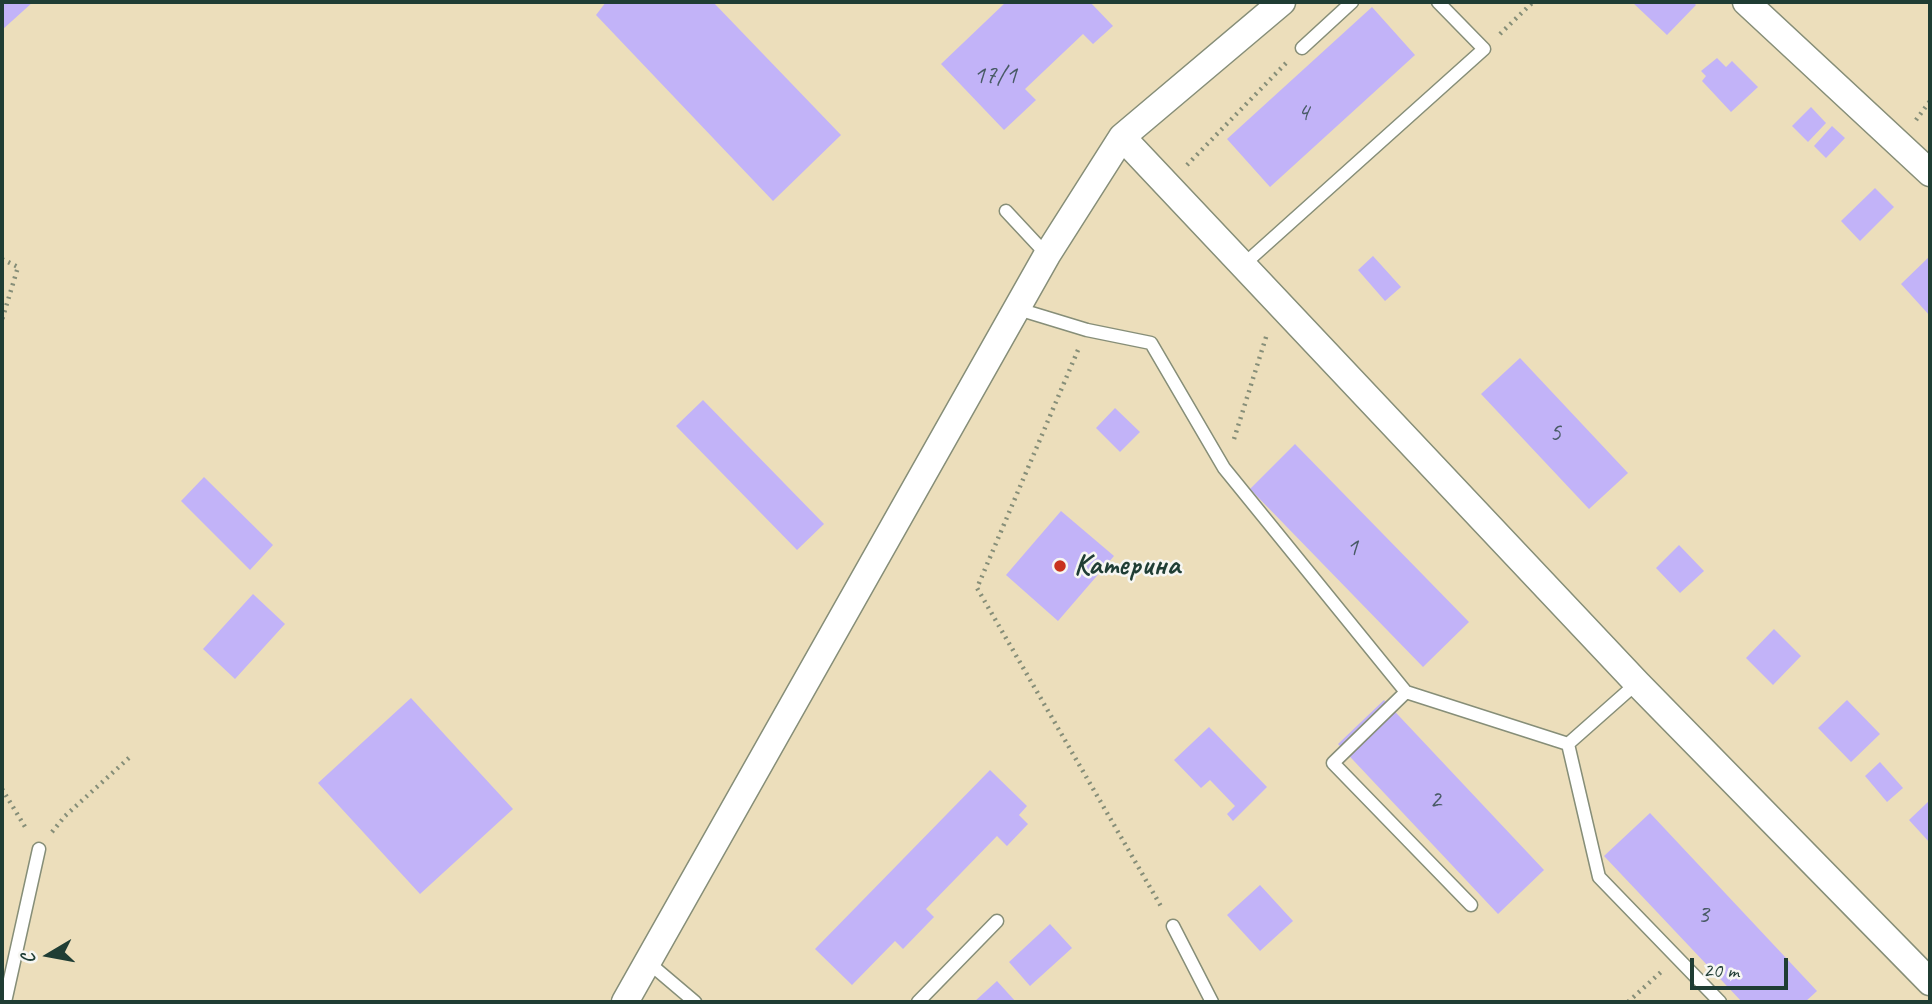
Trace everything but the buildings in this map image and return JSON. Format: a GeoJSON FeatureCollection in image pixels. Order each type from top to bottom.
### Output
{"type":"FeatureCollection","features":[{"type":"Feature","properties":{"kind":"street"},"geometry":{"type":"LineString","coordinates":[[625,1002],[1047,255],[1122,137],[1282,2]]}},
{"type":"Feature","properties":{"kind":"street"},"geometry":{"type":"LineString","coordinates":[[1745,2],[1930,173]]}},
{"type":"Feature","properties":{"kind":"street"},"geometry":{"type":"LineString","coordinates":[[1122,137],[1637,683],[1930,982]]}},
{"type":"Feature","properties":{"kind":"lane"},"geometry":{"type":"LineString","coordinates":[[1302,48],[1352,2]]}},
{"type":"Feature","properties":{"kind":"lane"},"geometry":{"type":"LineString","coordinates":[[1242,266],[1484,49],[1438,2]]}},
{"type":"Feature","properties":{"kind":"lane"},"geometry":{"type":"LineString","coordinates":[[1006,211],[1047,255]]}},
{"type":"Feature","properties":{"kind":"lane"},"geometry":{"type":"LineString","coordinates":[[1018,309],[1087,330],[1151,343],[1224,468],[1406,692],[1568,744]]}},
{"type":"Feature","properties":{"kind":"lane"},"geometry":{"type":"LineString","coordinates":[[1568,744],[1637,683]]}},
{"type":"Feature","properties":{"kind":"lane"},"geometry":{"type":"LineString","coordinates":[[1406,692],[1333,763],[1471,905]]}},
{"type":"Feature","properties":{"kind":"lane"},"geometry":{"type":"LineString","coordinates":[[1568,744],[1599,877],[1720,1002]]}},
{"type":"Feature","properties":{"kind":"lane"},"geometry":{"type":"LineString","coordinates":[[5,1002],[39,849]]}},
{"type":"Feature","properties":{"kind":"lane"},"geometry":{"type":"LineString","coordinates":[[918,1002],[997,921]]}},
{"type":"Feature","properties":{"kind":"lane"},"geometry":{"type":"LineString","coordinates":[[1174,926],[1212,1002]]}},
{"type":"Feature","properties":{"kind":"lane"},"geometry":{"type":"LineString","coordinates":[[649,963],[695,1002]]}},
{"type":"Feature","properties":{"kind":"path"},"geometry":{"type":"LineString","coordinates":[[1484,49],[1533,2]]}},
{"type":"Feature","properties":{"kind":"path"},"geometry":{"type":"LineString","coordinates":[[1166,186],[1302,48]]}},
{"type":"Feature","properties":{"kind":"path"},"geometry":{"type":"LineString","coordinates":[[2,259],[18,267],[2,320]]}},
{"type":"Feature","properties":{"kind":"path"},"geometry":{"type":"LineString","coordinates":[[1224,468],[1277,303]]}},
{"type":"Feature","properties":{"kind":"path"},"geometry":{"type":"LineString","coordinates":[[1087,330],[977,588],[1174,926]]}},
{"type":"Feature","properties":{"kind":"path"},"geometry":{"type":"LineString","coordinates":[[2,789],[39,849],[65,816],[131,756]]}},
{"type":"Feature","properties":{"kind":"path"},"geometry":{"type":"LineString","coordinates":[[1628,1002],[1677,957]]}},
{"type":"Feature","properties":{"kind":"place","name":"Катерина"},"geometry":{"type":"Point","coordinates":[1060,566]}}]}
